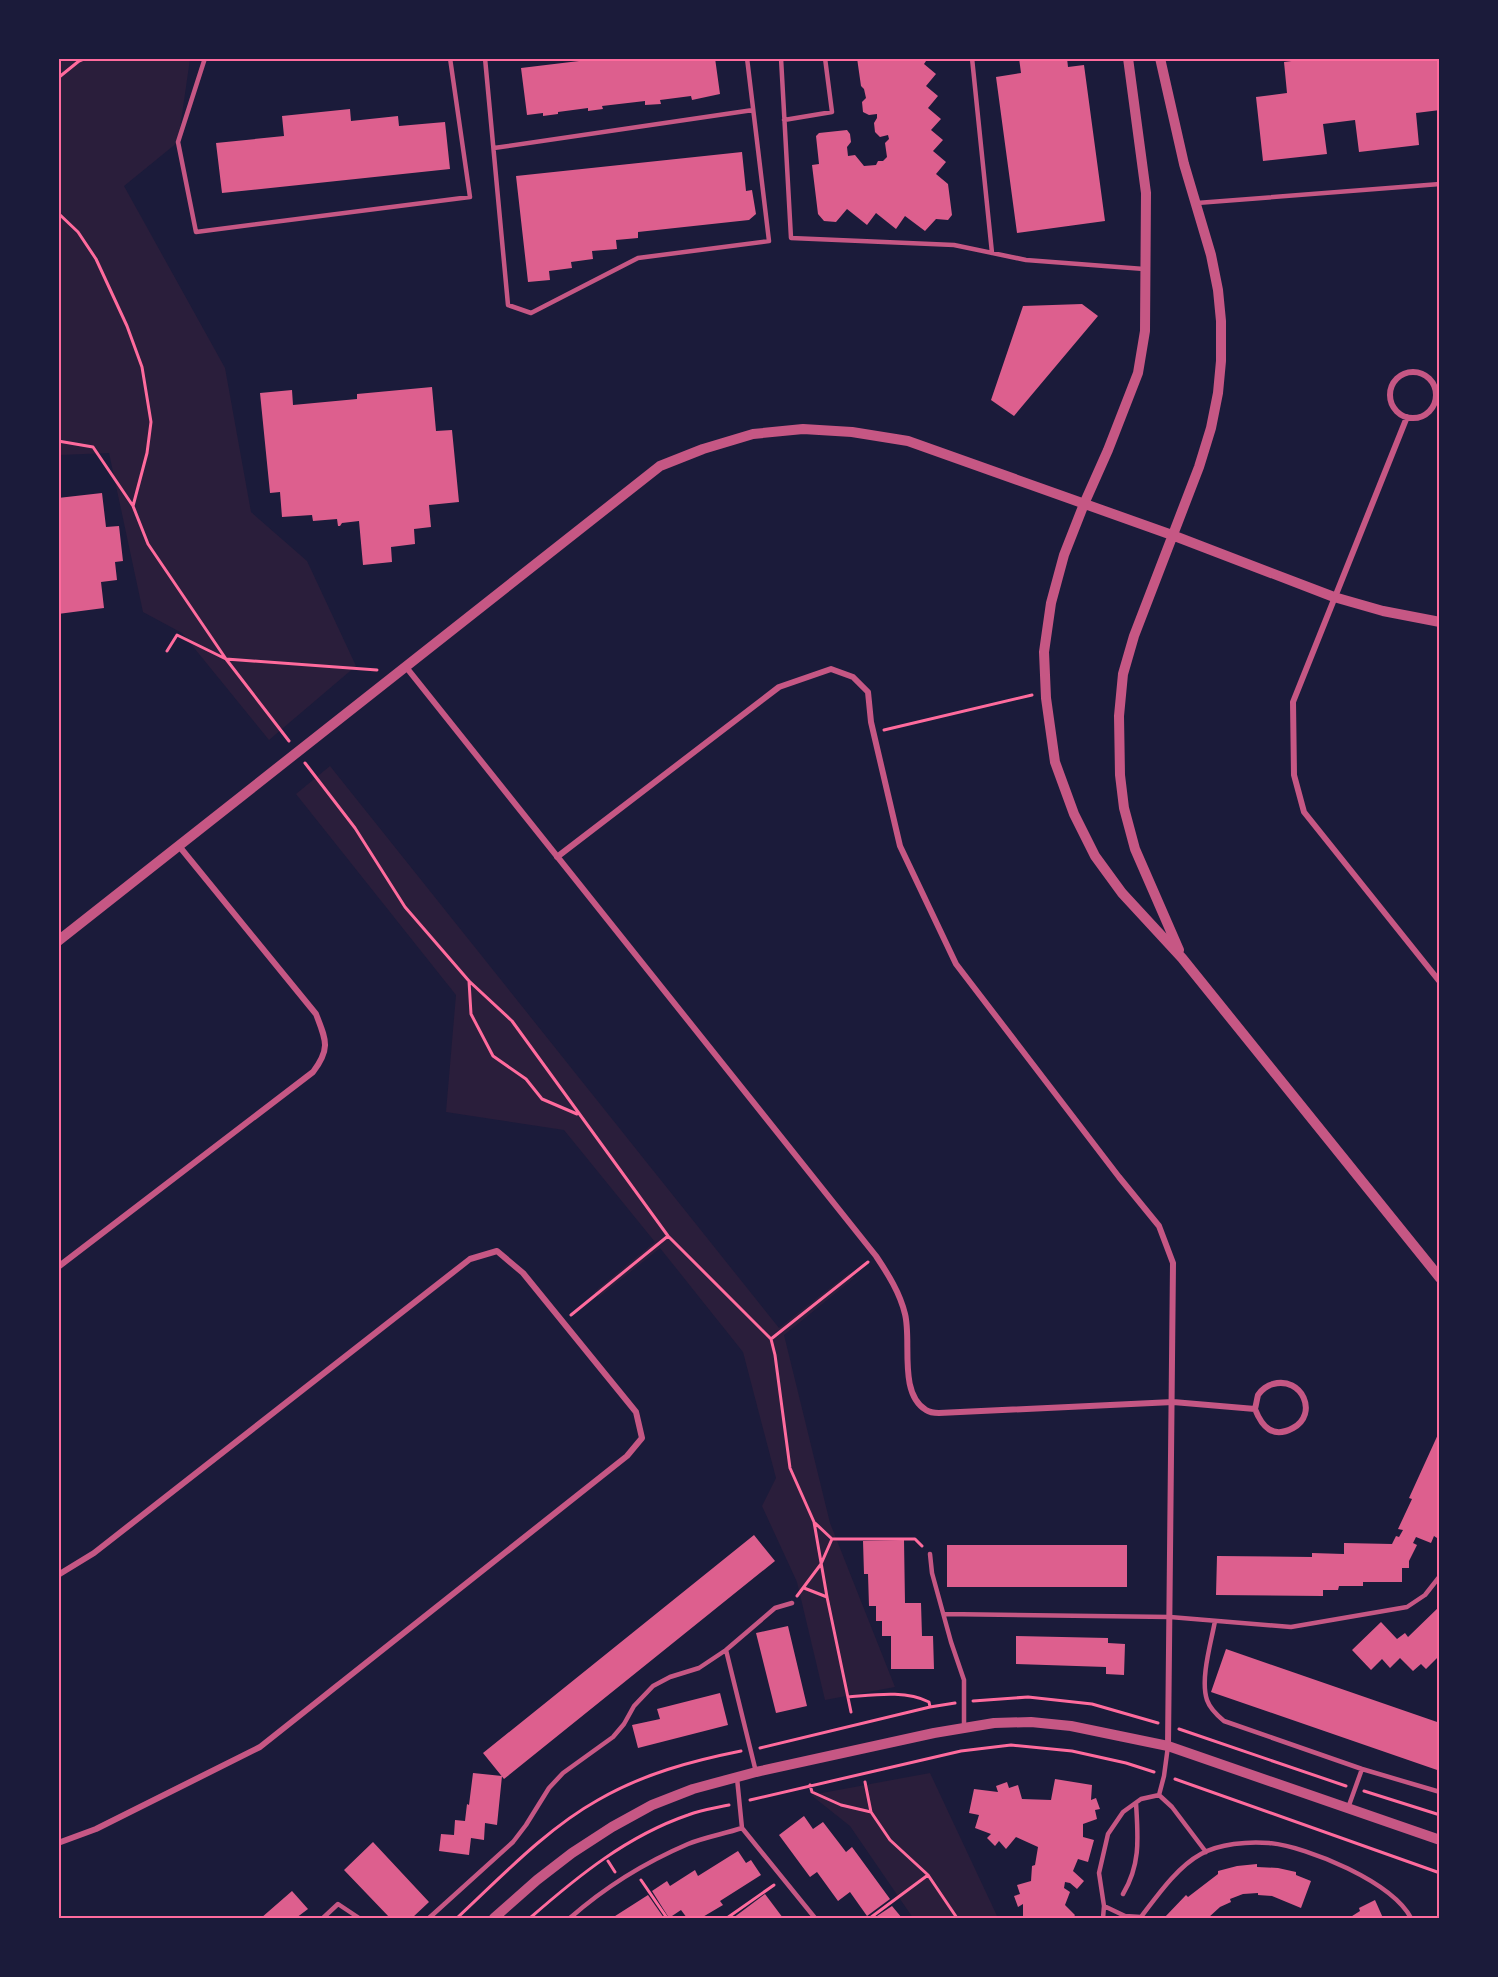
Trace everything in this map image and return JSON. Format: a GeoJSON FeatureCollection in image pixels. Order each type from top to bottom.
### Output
{"type":"FeatureCollection","features":[{"type":"Feature","properties":{"kind":"street"},"geometry":{"type":"LineString","coordinates":[[1128,58],[1146,193],[1145,331],[1138,373],[1064,555],[1051,603],[1044,652],[1045,692],[1055,762],[1074,814],[1095,856],[1122,893],[1182,958],[1440,1278]]}},
{"type":"Feature","properties":{"kind":"street"},"geometry":{"type":"LineString","coordinates":[[1160,58],[1184,164],[1197,203],[1218,290],[1221,361],[1211,428],[1199,467],[1134,636],[1123,675],[1119,716],[1119,752],[1124,808],[1135,849],[1182,958]]}},
{"type":"Feature","properties":{"kind":"street"},"geometry":{"type":"LineString","coordinates":[[1408,372],[1419,373],[1434,385],[1436,396],[1433,405],[1426,413],[1417,417],[1407,417],[1398,412],[1392,404],[1390,394],[1392,384],[1399,376],[1408,372]]}},
{"type":"Feature","properties":{"kind":"street"},"geometry":{"type":"LineString","coordinates":[[1407,417],[1293,702],[1294,774],[1304,812],[1440,982]]}},
{"type":"Feature","properties":{"kind":"street"},"geometry":{"type":"LineString","coordinates":[[58,941],[660,466],[703,449],[753,434],[803,429],[852,432],[908,441],[1172,535],[1334,597],[1383,611],[1440,622]]}},
{"type":"Feature","properties":{"kind":"street"},"geometry":{"type":"LineString","coordinates":[[406,667],[876,1256],[893,1281],[906,1315],[907,1353],[912,1396],[926,1411],[939,1413],[1173,1402],[1256,1409]]}},
{"type":"Feature","properties":{"kind":"street"},"geometry":{"type":"LineString","coordinates":[[558,857],[779,687],[831,669],[853,676],[868,692],[873,733],[900,846],[956,964],[1159,1226],[1173,1263],[1168,1746]]}},
{"type":"Feature","properties":{"kind":"street"},"geometry":{"type":"LineString","coordinates":[[58,1266],[313,1072],[325,1057],[325,1039],[316,1014],[179,846]]}},
{"type":"Feature","properties":{"kind":"street"},"geometry":{"type":"LineString","coordinates":[[58,1575],[94,1553],[470,1259],[497,1251],[523,1273],[636,1412],[642,1438],[627,1456],[260,1747],[96,1829],[58,1843]]}},
{"type":"Feature","properties":{"kind":"street"},"geometry":{"type":"LineString","coordinates":[[1283,1381],[1296,1387],[1305,1398],[1306,1413],[1299,1425],[1286,1432],[1272,1431],[1260,1422],[1256,1409],[1258,1394],[1269,1384],[1283,1381]]}},
{"type":"Feature","properties":{"kind":"street"},"geometry":{"type":"LineString","coordinates":[[494,1918],[572,1853],[612,1827],[652,1805],[693,1789],[756,1772],[964,1728],[1031,1722],[1071,1726],[1168,1746],[1440,1840]]}},
{"type":"Feature","properties":{"kind":"lane"},"geometry":{"type":"LineString","coordinates":[[205,58],[178,142],[196,232],[470,197],[450,58]]}},
{"type":"Feature","properties":{"kind":"lane"},"geometry":{"type":"LineString","coordinates":[[485,58],[508,305],[531,313],[638,258],[768,241],[747,58]]}},
{"type":"Feature","properties":{"kind":"lane"},"geometry":{"type":"LineString","coordinates":[[781,58],[791,238],[954,245],[1026,260],[1146,269]]}},
{"type":"Feature","properties":{"kind":"lane"},"geometry":{"type":"LineString","coordinates":[[784,120],[832,112],[825,58]]}},
{"type":"Feature","properties":{"kind":"lane"},"geometry":{"type":"LineString","coordinates":[[972,58],[992,253]]}},
{"type":"Feature","properties":{"kind":"lane"},"geometry":{"type":"LineString","coordinates":[[494,148],[753,110]]}},
{"type":"Feature","properties":{"kind":"lane"},"geometry":{"type":"LineString","coordinates":[[1197,203],[1440,184]]}},
{"type":"Feature","properties":{"kind":"lane"},"geometry":{"type":"LineString","coordinates":[[930,1554],[932,1573],[964,1680],[964,1728]]}},
{"type":"Feature","properties":{"kind":"lane"},"geometry":{"type":"LineString","coordinates":[[944,1614],[1170,1617],[1291,1628],[1407,1607],[1425,1595],[1440,1576]]}},
{"type":"Feature","properties":{"kind":"lane"},"geometry":{"type":"LineString","coordinates":[[429,1918],[513,1842],[549,1788],[563,1773],[613,1737],[634,1706],[653,1686],[670,1677],[699,1668],[726,1650],[775,1608],[792,1603]]}},
{"type":"Feature","properties":{"kind":"lane"},"geometry":{"type":"LineString","coordinates":[[1215,1621],[1204,1687],[1207,1702],[1224,1721],[1362,1769],[1440,1792]]}},
{"type":"Feature","properties":{"kind":"lane"},"geometry":{"type":"LineString","coordinates":[[726,1650],[756,1772]]}},
{"type":"Feature","properties":{"kind":"lane"},"geometry":{"type":"LineString","coordinates":[[1159,1795],[1168,1746]]}},
{"type":"Feature","properties":{"kind":"lane"},"geometry":{"type":"LineString","coordinates":[[1348,1808],[1362,1769]]}},
{"type":"Feature","properties":{"kind":"lane"},"geometry":{"type":"LineString","coordinates":[[737,1778],[742,1828],[815,1918]]}},
{"type":"Feature","properties":{"kind":"lane"},"geometry":{"type":"LineString","coordinates":[[1103,1918],[1104,1906],[1099,1873],[1108,1834],[1123,1812],[1141,1799],[1159,1795]]}},
{"type":"Feature","properties":{"kind":"lane"},"geometry":{"type":"LineString","coordinates":[[1159,1795],[1172,1807],[1206,1852]]}},
{"type":"Feature","properties":{"kind":"lane"},"geometry":{"type":"LineString","coordinates":[[1123,1894],[1132,1879],[1136,1861],[1138,1836],[1136,1803]]}},
{"type":"Feature","properties":{"kind":"lane"},"geometry":{"type":"LineString","coordinates":[[570,1918],[588,1902],[635,1871],[690,1843],[742,1828]]}},
{"type":"Feature","properties":{"kind":"lane"},"geometry":{"type":"LineString","coordinates":[[1104,1906],[1125,1916],[1141,1918],[1171,1879],[1201,1854],[1243,1844],[1269,1843],[1310,1853],[1372,1881],[1406,1909],[1412,1918]]}},
{"type":"Feature","properties":{"kind":"lane"},"geometry":{"type":"LineString","coordinates":[[323,1918],[338,1904],[359,1918]]}},
{"type":"Feature","properties":{"kind":"path"},"geometry":{"type":"LineString","coordinates":[[58,78],[86,58]]}},
{"type":"Feature","properties":{"kind":"path"},"geometry":{"type":"LineString","coordinates":[[58,213],[78,232],[96,259],[128,326],[142,367],[152,422],[147,453],[133,506]]}},
{"type":"Feature","properties":{"kind":"path"},"geometry":{"type":"LineString","coordinates":[[58,441],[93,447],[133,506],[148,544],[226,659],[289,742]]}},
{"type":"Feature","properties":{"kind":"path"},"geometry":{"type":"LineString","coordinates":[[167,651],[177,635],[226,659],[372,671],[406,667]]}},
{"type":"Feature","properties":{"kind":"path"},"geometry":{"type":"LineString","coordinates":[[873,733],[1045,692]]}},
{"type":"Feature","properties":{"kind":"path"},"geometry":{"type":"LineString","coordinates":[[305,763],[355,828],[405,907],[469,981],[513,1021],[668,1236],[771,1339],[776,1355],[790,1468],[814,1522],[851,1712]]}},
{"type":"Feature","properties":{"kind":"path"},"geometry":{"type":"LineString","coordinates":[[469,981],[471,1014],[493,1056],[526,1079],[542,1099],[578,1114]]}},
{"type":"Feature","properties":{"kind":"path"},"geometry":{"type":"LineString","coordinates":[[563,1322],[668,1236]]}},
{"type":"Feature","properties":{"kind":"path"},"geometry":{"type":"LineString","coordinates":[[771,1339],[876,1256]]}},
{"type":"Feature","properties":{"kind":"path"},"geometry":{"type":"LineString","coordinates":[[814,1522],[832,1539],[915,1539],[930,1554]]}},
{"type":"Feature","properties":{"kind":"path"},"geometry":{"type":"LineString","coordinates":[[827,1597],[804,1588],[821,1564],[832,1539]]}},
{"type":"Feature","properties":{"kind":"path"},"geometry":{"type":"LineString","coordinates":[[848,1696],[919,1697],[929,1702],[930,1707]]}},
{"type":"Feature","properties":{"kind":"path"},"geometry":{"type":"LineString","coordinates":[[457,1918],[556,1829],[597,1800],[647,1776],[693,1760],[750,1750],[930,1707],[964,1702],[1028,1697],[1092,1704],[1169,1726],[1355,1789],[1440,1815]]}},
{"type":"Feature","properties":{"kind":"path"},"geometry":{"type":"LineString","coordinates":[[530,1918],[566,1886],[613,1851],[653,1828],[690,1814],[961,1751],[1011,1745],[1072,1751],[1126,1763],[1440,1873]]}},
{"type":"Feature","properties":{"kind":"path"},"geometry":{"type":"LineString","coordinates":[[865,1782],[871,1812],[890,1840],[928,1875],[957,1918]]}},
{"type":"Feature","properties":{"kind":"path"},"geometry":{"type":"LineString","coordinates":[[810,1785],[812,1792],[842,1805],[871,1812]]}},
{"type":"Feature","properties":{"kind":"path"},"geometry":{"type":"LineString","coordinates":[[635,1871],[666,1918]]}},
{"type":"Feature","properties":{"kind":"path"},"geometry":{"type":"LineString","coordinates":[[870,1918],[928,1875]]}},
{"type":"Feature","properties":{"kind":"path"},"geometry":{"type":"LineString","coordinates":[[727,1918],[783,1879]]}},
{"type":"Feature","properties":{"kind":"shaded area"},"geometry":{"type":"Polygon","coordinates":[[[58,59],[190,59],[178,142],[124,186],[225,368],[251,512],[307,561],[356,666],[269,740],[182,633],[143,612],[109,453],[59,455],[58,59]]]}},
{"type":"Feature","properties":{"kind":"shaded area"},"geometry":{"type":"Polygon","coordinates":[[[330,766],[779,1328],[849,1273],[854,1278],[784,1335],[830,1523],[895,1687],[825,1700],[797,1582],[762,1506],[776,1478],[743,1352],[660,1248],[599,1297],[594,1292],[655,1242],[564,1130],[446,1112],[456,995],[296,794],[330,766]]]}},
{"type":"Feature","properties":{"kind":"shaded area"},"geometry":{"type":"Polygon","coordinates":[[[930,1773],[998,1918],[913,1918],[850,1826],[811,1795],[930,1773]]]}},
{"type":"Feature","properties":{"kind":"building"},"geometry":{"type":"Polygon","coordinates":[[[604,58],[715,58],[720,94],[692,100],[691,96],[660,100],[661,104],[645,105],[645,101],[602,106],[603,109],[588,111],[588,108],[543,116],[543,113],[527,115],[521,68],[604,58]]]}},
{"type":"Feature","properties":{"kind":"building"},"geometry":{"type":"Polygon","coordinates":[[[857,58],[928,58],[924,64],[936,74],[926,86],[938,96],[928,108],[941,119],[931,130],[943,140],[933,151],[946,162],[936,174],[948,184],[952,215],[948,220],[936,219],[925,231],[905,216],[896,229],[876,213],[867,225],[847,209],[836,222],[824,221],[818,214],[812,165],[819,164],[816,136],[819,133],[847,130],[851,142],[847,147],[848,156],[855,155],[864,166],[876,165],[878,161],[883,161],[887,157],[885,143],[889,139],[888,135],[880,137],[875,132],[874,123],[877,114],[869,115],[863,112],[862,102],[866,98],[861,86],[857,58]]]}},
{"type":"Feature","properties":{"kind":"building"},"geometry":{"type":"Polygon","coordinates":[[[1019,58],[1067,58],[1068,67],[1084,65],[1105,221],[1017,233],[996,77],[1021,73],[1019,58]]]}},
{"type":"Feature","properties":{"kind":"building"},"geometry":{"type":"Polygon","coordinates":[[[1314,58],[1440,58],[1440,110],[1416,113],[1419,145],[1359,152],[1355,120],[1323,124],[1327,154],[1263,161],[1256,97],[1287,93],[1284,62],[1314,58]]]}},
{"type":"Feature","properties":{"kind":"building"},"geometry":{"type":"Polygon","coordinates":[[[350,109],[351,121],[398,116],[399,126],[445,122],[450,169],[222,193],[216,143],[284,136],[282,116],[350,109]]]}},
{"type":"Feature","properties":{"kind":"building"},"geometry":{"type":"Polygon","coordinates":[[[742,152],[746,191],[752,190],[756,214],[749,220],[638,232],[638,238],[616,240],[617,249],[592,251],[593,259],[571,262],[572,268],[549,271],[550,280],[528,282],[516,176],[742,152]]]}},
{"type":"Feature","properties":{"kind":"building"},"geometry":{"type":"Polygon","coordinates":[[[1082,304],[1098,316],[1014,416],[991,400],[1023,306],[1082,304]]]}},
{"type":"Feature","properties":{"kind":"building"},"geometry":{"type":"Polygon","coordinates":[[[432,387],[436,431],[452,430],[459,502],[429,505],[431,527],[414,529],[415,544],[391,547],[392,562],[363,565],[359,521],[342,523],[338,526],[337,519],[313,521],[312,515],[282,517],[280,492],[270,493],[260,393],[292,390],[293,405],[357,399],[357,394],[432,387]]]}},
{"type":"Feature","properties":{"kind":"building"},"geometry":{"type":"Polygon","coordinates":[[[102,493],[106,527],[119,526],[123,561],[115,562],[117,580],[101,582],[104,608],[58,614],[58,498],[102,493]]]}},
{"type":"Feature","properties":{"kind":"building"},"geometry":{"type":"Polygon","coordinates":[[[1440,1430],[1440,1531],[1431,1543],[1416,1537],[1413,1543],[1417,1545],[1409,1561],[1409,1568],[1402,1568],[1402,1582],[1363,1582],[1363,1586],[1339,1586],[1338,1590],[1323,1590],[1323,1596],[1216,1595],[1217,1556],[1312,1557],[1312,1553],[1344,1554],[1344,1543],[1392,1544],[1403,1530],[1398,1529],[1412,1499],[1409,1498],[1440,1430]]]}},
{"type":"Feature","properties":{"kind":"building"},"geometry":{"type":"Polygon","coordinates":[[[754,1535],[775,1561],[504,1779],[483,1753],[754,1535]]]}},
{"type":"Feature","properties":{"kind":"building"},"geometry":{"type":"Polygon","coordinates":[[[904,1540],[905,1603],[921,1603],[922,1636],[933,1636],[934,1669],[891,1669],[891,1636],[882,1636],[882,1621],[876,1621],[876,1606],[869,1606],[868,1574],[864,1574],[863,1541],[904,1540]]]}},
{"type":"Feature","properties":{"kind":"building"},"geometry":{"type":"Polygon","coordinates":[[[947,1545],[1127,1545],[1127,1587],[947,1587],[947,1545]]]}},
{"type":"Feature","properties":{"kind":"building"},"geometry":{"type":"Polygon","coordinates":[[[1440,1606],[1440,1655],[1426,1669],[1421,1664],[1413,1671],[1400,1658],[1390,1668],[1382,1659],[1371,1670],[1352,1650],[1381,1622],[1397,1639],[1405,1633],[1408,1637],[1440,1606]]]}},
{"type":"Feature","properties":{"kind":"building"},"geometry":{"type":"Polygon","coordinates":[[[788,1626],[807,1706],[776,1713],[756,1633],[788,1626]]]}},
{"type":"Feature","properties":{"kind":"building"},"geometry":{"type":"Polygon","coordinates":[[[1016,1636],[1108,1638],[1108,1643],[1125,1644],[1124,1675],[1106,1674],[1106,1667],[1016,1664],[1016,1636]]]}},
{"type":"Feature","properties":{"kind":"building"},"geometry":{"type":"Polygon","coordinates":[[[1226,1649],[1440,1723],[1440,1771],[1211,1692],[1226,1649]]]}},
{"type":"Feature","properties":{"kind":"building"},"geometry":{"type":"Polygon","coordinates":[[[720,1693],[728,1725],[638,1748],[632,1725],[660,1719],[657,1709],[720,1693]]]}},
{"type":"Feature","properties":{"kind":"building"},"geometry":{"type":"Polygon","coordinates":[[[473,1773],[502,1776],[497,1825],[485,1823],[484,1840],[471,1838],[469,1855],[439,1851],[441,1834],[454,1835],[455,1820],[465,1821],[473,1773]]]}},
{"type":"Feature","properties":{"kind":"building"},"geometry":{"type":"Polygon","coordinates":[[[1055,1779],[1092,1785],[1091,1800],[1096,1798],[1100,1809],[1095,1810],[1097,1819],[1083,1824],[1083,1837],[1094,1840],[1088,1862],[1078,1859],[1073,1871],[1084,1881],[1077,1889],[1065,1882],[1064,1888],[1070,1892],[1065,1905],[1075,1915],[1073,1918],[1023,1918],[1023,1904],[1018,1907],[1014,1896],[1020,1894],[1017,1885],[1031,1881],[1032,1866],[1035,1865],[1038,1847],[1016,1837],[1006,1849],[999,1841],[995,1846],[987,1838],[991,1834],[975,1828],[979,1815],[969,1813],[974,1789],[998,1792],[996,1786],[1007,1782],[1009,1788],[1018,1785],[1022,1799],[1051,1800],[1055,1779]]]}},
{"type":"Feature","properties":{"kind":"building"},"geometry":{"type":"Polygon","coordinates":[[[804,1816],[813,1829],[823,1822],[846,1852],[852,1847],[890,1899],[867,1916],[850,1892],[838,1901],[817,1872],[810,1877],[779,1835],[804,1816]]]}},
{"type":"Feature","properties":{"kind":"building"},"geometry":{"type":"Polygon","coordinates":[[[373,1842],[429,1902],[412,1918],[390,1918],[344,1870],[373,1842]]]}},
{"type":"Feature","properties":{"kind":"building"},"geometry":{"type":"Polygon","coordinates":[[[738,1851],[746,1863],[751,1860],[761,1875],[720,1901],[723,1905],[701,1918],[687,1918],[681,1910],[669,1918],[652,1891],[667,1881],[670,1886],[695,1870],[698,1876],[738,1851]]]}},
{"type":"Feature","properties":{"kind":"building"},"geometry":{"type":"Polygon","coordinates":[[[1257,1864],[1257,1867],[1296,1872],[1296,1875],[1311,1881],[1301,1908],[1272,1896],[1258,1895],[1258,1893],[1243,1894],[1230,1899],[1231,1902],[1220,1907],[1208,1918],[1206,1916],[1203,1918],[1164,1918],[1186,1895],[1188,1897],[1218,1874],[1218,1871],[1257,1864]]]}},
{"type":"Feature","properties":{"kind":"building"},"geometry":{"type":"Polygon","coordinates":[[[292,1891],[308,1909],[296,1918],[261,1918],[292,1891]]]}},
{"type":"Feature","properties":{"kind":"building"},"geometry":{"type":"Polygon","coordinates":[[[765,1894],[783,1918],[733,1918],[765,1894]]]}},
{"type":"Feature","properties":{"kind":"building"},"geometry":{"type":"Polygon","coordinates":[[[648,1895],[664,1918],[612,1918],[648,1895]]]}},
{"type":"Feature","properties":{"kind":"building"},"geometry":{"type":"Polygon","coordinates":[[[1375,1900],[1383,1918],[1349,1918],[1360,1911],[1359,1908],[1375,1900]]]}},
{"type":"Feature","properties":{"kind":"building"},"geometry":{"type":"Polygon","coordinates":[[[892,1906],[902,1918],[874,1918],[892,1906]]]}}]}
